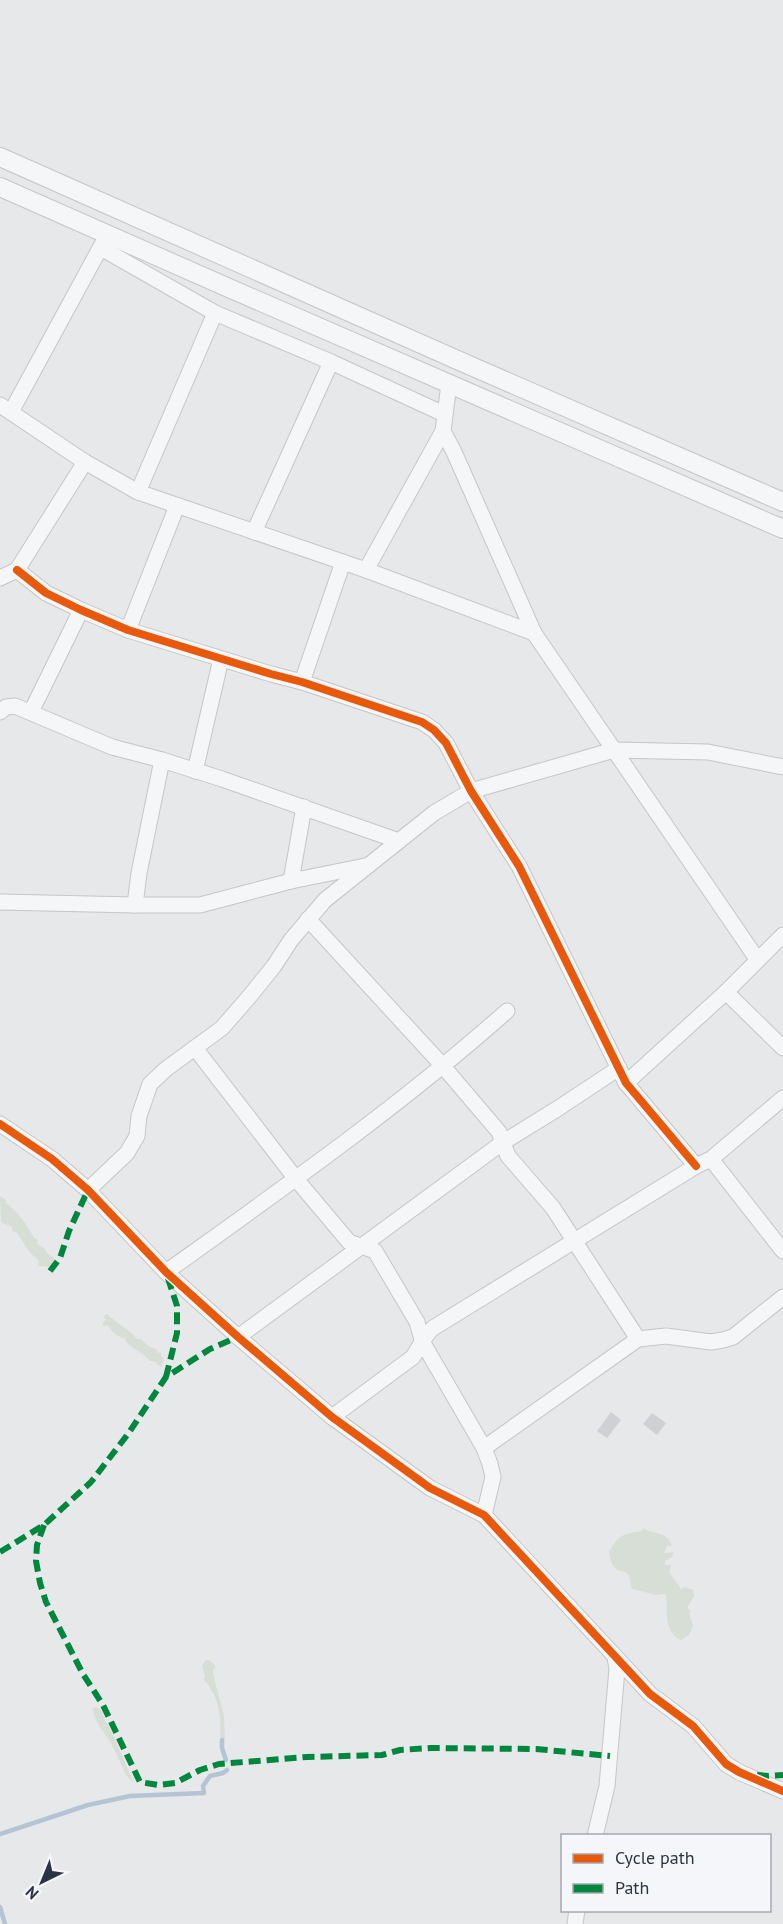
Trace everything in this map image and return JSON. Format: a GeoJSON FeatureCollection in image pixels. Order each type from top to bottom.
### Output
{"type":"FeatureCollection","features":[{"type":"Feature","properties":{"kind":"street"},"geometry":{"type":"LineString","coordinates":[[0,157],[783,502]]}},
{"type":"Feature","properties":{"kind":"street"},"geometry":{"type":"LineString","coordinates":[[0,186],[104,241],[215,313],[331,362],[444,414]]}},
{"type":"Feature","properties":{"kind":"street"},"geometry":{"type":"LineString","coordinates":[[104,241],[449,384],[783,529]]}},
{"type":"Feature","properties":{"kind":"street"},"geometry":{"type":"LineString","coordinates":[[104,241],[5,409],[85,462],[138,492],[344,562],[534,633]]}},
{"type":"Feature","properties":{"kind":"street"},"geometry":{"type":"LineString","coordinates":[[138,492],[215,313]]}},
{"type":"Feature","properties":{"kind":"street"},"geometry":{"type":"LineString","coordinates":[[254,532],[331,362]]}},
{"type":"Feature","properties":{"kind":"street"},"geometry":{"type":"LineString","coordinates":[[366,570],[443,431],[449,384]]}},
{"type":"Feature","properties":{"kind":"street"},"geometry":{"type":"LineString","coordinates":[[443,431],[534,633],[757,959]]}},
{"type":"Feature","properties":{"kind":"street"},"geometry":{"type":"LineString","coordinates":[[637,467],[648,443]]}},
{"type":"Feature","properties":{"kind":"street"},"geometry":{"type":"LineString","coordinates":[[0,578],[17,570],[85,462]]}},
{"type":"Feature","properties":{"kind":"street"},"geometry":{"type":"LineString","coordinates":[[128,630],[177,506]]}},
{"type":"Feature","properties":{"kind":"street"},"geometry":{"type":"LineString","coordinates":[[302,682],[344,562]]}},
{"type":"Feature","properties":{"kind":"street"},"geometry":{"type":"LineString","coordinates":[[17,570],[46,593],[128,630],[302,682],[422,722],[434,730],[446,743],[471,791],[519,866],[627,1083],[696,1166]]}},
{"type":"Feature","properties":{"kind":"street"},"geometry":{"type":"LineString","coordinates":[[31,712],[81,610]]}},
{"type":"Feature","properties":{"kind":"street"},"geometry":{"type":"LineString","coordinates":[[195,771],[221,659]]}},
{"type":"Feature","properties":{"kind":"street"},"geometry":{"type":"LineString","coordinates":[[0,712],[6,706],[15,706],[112,747],[162,760],[399,841]]}},
{"type":"Feature","properties":{"kind":"street"},"geometry":{"type":"LineString","coordinates":[[88,1190],[128,1153],[137,1136],[140,1116],[150,1084],[166,1069],[222,1028],[268,974],[325,900],[434,813],[471,791],[614,750],[708,752],[783,767]]}},
{"type":"Feature","properties":{"kind":"street"},"geometry":{"type":"LineString","coordinates":[[135,905],[139,873],[162,760]]}},
{"type":"Feature","properties":{"kind":"street"},"geometry":{"type":"LineString","coordinates":[[291,882],[304,807]]}},
{"type":"Feature","properties":{"kind":"street"},"geometry":{"type":"LineString","coordinates":[[0,902],[200,904],[369,865]]}},
{"type":"Feature","properties":{"kind":"street"},"geometry":{"type":"LineString","coordinates":[[308,920],[442,1065],[499,1132],[508,1156],[553,1208],[638,1339]]}},
{"type":"Feature","properties":{"kind":"street"},"geometry":{"type":"LineString","coordinates":[[627,1083],[726,992],[783,935]]}},
{"type":"Feature","properties":{"kind":"street"},"geometry":{"type":"LineString","coordinates":[[726,992],[783,1048]]}},
{"type":"Feature","properties":{"kind":"street"},"geometry":{"type":"LineString","coordinates":[[166,1272],[296,1179],[507,1011]]}},
{"type":"Feature","properties":{"kind":"street"},"geometry":{"type":"LineString","coordinates":[[195,1048],[296,1179],[349,1242],[375,1251],[417,1322],[423,1343],[484,1448],[494,1478],[484,1515]]}},
{"type":"Feature","properties":{"kind":"street"},"geometry":{"type":"LineString","coordinates":[[238,1337],[502,1143],[620,1068]]}},
{"type":"Feature","properties":{"kind":"street"},"geometry":{"type":"LineString","coordinates":[[332,1417],[413,1356],[423,1343],[424,1336],[433,1328],[574,1240],[711,1159],[783,1098]]}},
{"type":"Feature","properties":{"kind":"street"},"geometry":{"type":"LineString","coordinates":[[0,1124],[52,1160],[88,1190],[166,1272],[332,1417],[430,1488],[484,1515],[650,1694],[693,1726],[726,1764],[783,1791]]}},
{"type":"Feature","properties":{"kind":"street"},"geometry":{"type":"LineString","coordinates":[[711,1159],[783,1251]]}},
{"type":"Feature","properties":{"kind":"street"},"geometry":{"type":"LineString","coordinates":[[484,1448],[638,1339],[666,1336],[711,1342],[723,1340],[733,1336],[783,1297]]}},
{"type":"Feature","properties":{"kind":"street"},"geometry":{"type":"LineString","coordinates":[[595,1834],[607,1786],[617,1669],[615,1657]]}},
{"type":"Feature","properties":{"kind":"shaded area"},"geometry":{"type":"Polygon","coordinates":[[[0,1196],[22,1219],[34,1238],[38,1240],[37,1244],[56,1260],[52,1267],[38,1266],[39,1261],[19,1234],[12,1231],[12,1227],[1,1222],[0,1196]]]}},
{"type":"Feature","properties":{"kind":"shaded area"},"geometry":{"type":"Polygon","coordinates":[[[107,1314],[137,1339],[141,1339],[148,1346],[156,1349],[158,1353],[161,1352],[164,1359],[161,1367],[134,1349],[125,1341],[126,1338],[116,1334],[108,1325],[103,1326],[107,1314]]]}},
{"type":"Feature","properties":{"kind":"shaded area"},"geometry":{"type":"Polygon","coordinates":[[[643,1528],[663,1535],[670,1541],[672,1546],[667,1546],[664,1553],[674,1552],[672,1557],[665,1561],[665,1565],[671,1565],[669,1572],[681,1589],[685,1587],[693,1590],[694,1596],[687,1608],[691,1611],[689,1613],[693,1626],[689,1635],[681,1640],[675,1637],[669,1626],[666,1595],[633,1589],[626,1572],[613,1566],[609,1552],[619,1538],[642,1531],[643,1528]]]}},
{"type":"Feature","properties":{"kind":"shaded area"},"geometry":{"type":"Polygon","coordinates":[[[206,1660],[211,1661],[216,1667],[213,1674],[224,1716],[225,1739],[222,1740],[218,1706],[213,1692],[204,1680],[202,1666],[206,1660]]]}},
{"type":"Feature","properties":{"kind":"shaded area"},"geometry":{"type":"Polygon","coordinates":[[[95,1707],[101,1710],[134,1783],[125,1774],[111,1743],[98,1723],[93,1709],[95,1707]]]}},
{"type":"Feature","properties":{"kind":"building"},"geometry":{"type":"Polygon","coordinates":[[[611,1412],[621,1420],[607,1438],[597,1431],[611,1412]]]}},
{"type":"Feature","properties":{"kind":"building"},"geometry":{"type":"Polygon","coordinates":[[[652,1413],[666,1423],[657,1435],[643,1424],[652,1413]]]}},
{"type":"Feature","properties":{"kind":"waterway"},"geometry":{"type":"LineString","coordinates":[[222,1740],[226,1760]]}},
{"type":"Feature","properties":{"kind":"waterway"},"geometry":{"type":"LineString","coordinates":[[0,1834],[88,1805],[130,1796],[204,1793],[203,1786],[210,1776],[227,1770]]}},
{"type":"Feature","properties":{"kind":"waterway"},"geometry":{"type":"LineString","coordinates":[[0,1907],[5,1924]]}},
{"type":"Feature","properties":{"kind":"marked path"},"geometry":{"type":"LineString","coordinates":[[50,1271],[60,1258],[69,1231],[88,1190]]}},
{"type":"Feature","properties":{"kind":"marked path"},"geometry":{"type":"LineString","coordinates":[[166,1377],[177,1333],[177,1306],[167,1275]]}},
{"type":"Feature","properties":{"kind":"marked path"},"geometry":{"type":"LineString","coordinates":[[0,1552],[44,1525],[91,1482],[128,1434],[166,1377],[210,1349],[238,1337]]}},
{"type":"Feature","properties":{"kind":"marked path"},"geometry":{"type":"LineString","coordinates":[[44,1525],[37,1545],[36,1561],[46,1602],[83,1674],[103,1705],[140,1782],[158,1785],[175,1783],[200,1770],[219,1764],[307,1757],[382,1755],[400,1750],[431,1748],[536,1749],[610,1756]]}},
{"type":"Feature","properties":{"kind":"marked path"},"geometry":{"type":"LineString","coordinates":[[757,1775],[783,1775]]}},
{"type":"Feature","properties":{"kind":"cycle path"},"geometry":{"type":"LineString","coordinates":[[17,570],[46,593],[128,630],[302,682],[422,722],[434,730],[446,743],[471,791],[519,866],[626,1083],[696,1166]]}},
{"type":"Feature","properties":{"kind":"cycle path"},"geometry":{"type":"LineString","coordinates":[[0,1124],[52,1159],[88,1190],[166,1272],[332,1417],[430,1488],[484,1515],[650,1694],[693,1726],[726,1764],[783,1791]]}}]}
